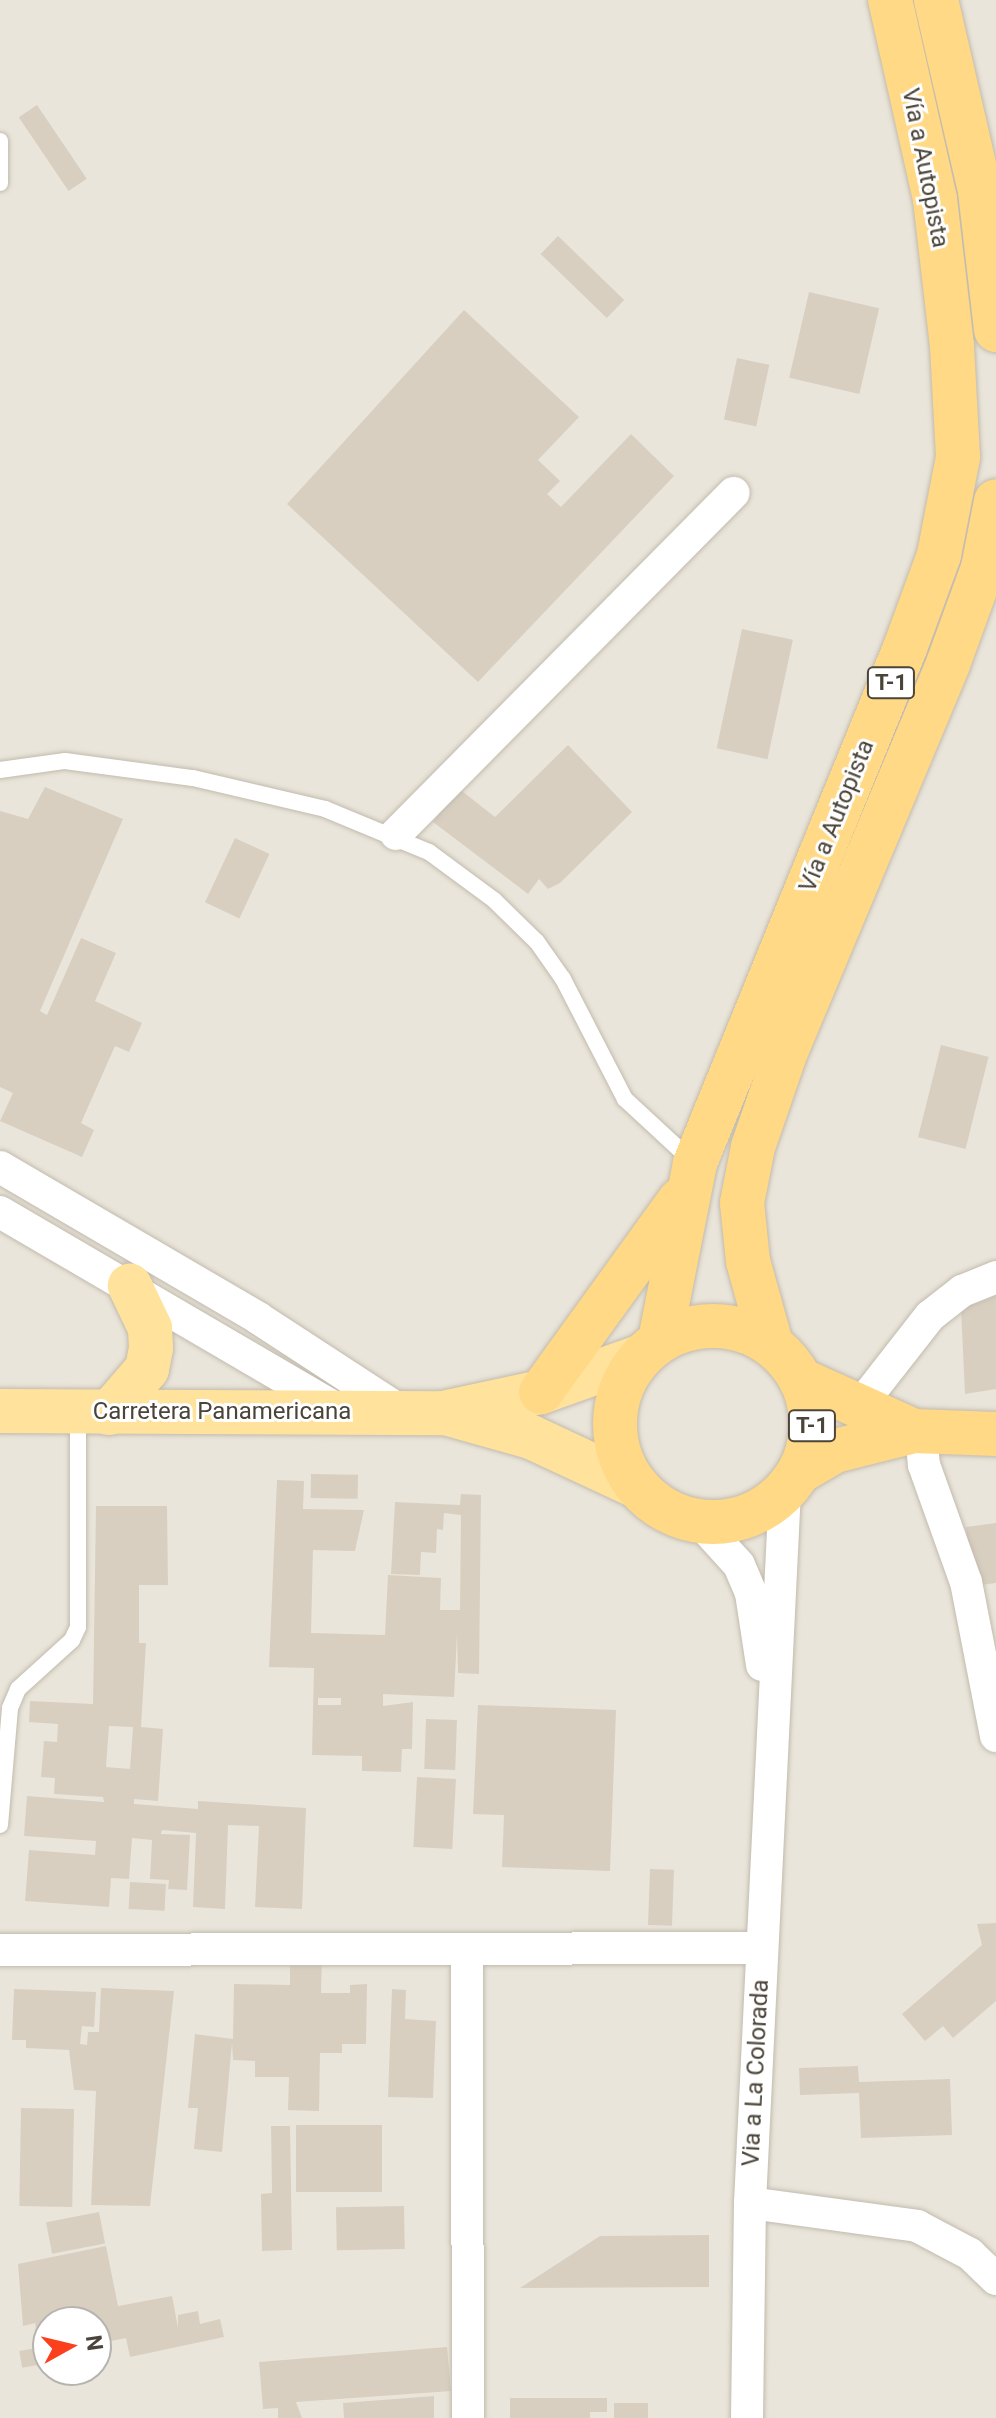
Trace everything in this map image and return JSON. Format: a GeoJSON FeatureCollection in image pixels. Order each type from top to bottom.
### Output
{"type":"FeatureCollection","features":[{"type":"Feature","properties":{"kind":"highway","name":"Vía a Autopista"},"geometry":{"type":"LineString","coordinates":[[651,1348],[692,1176],[905,648],[939,555],[958,457],[952,346],[935,199],[890,0]]}},
{"type":"Feature","properties":{"kind":"highway","name":"Vía a Autopista"},"geometry":{"type":"LineString","coordinates":[[936,0],[980,191],[994,303]]}},
{"type":"Feature","properties":{"kind":"highway","name":"Vía a Autopista"},"geometry":{"type":"LineString","coordinates":[[771,1344],[748,1261],[742,1203],[753,1147],[785,1054],[948,664],[983,568],[996,501]]}},
{"type":"Feature","properties":{"kind":"highway"},"geometry":{"type":"LineString","coordinates":[[541,1392],[692,1176]]}},
{"type":"Feature","properties":{"kind":"highway","name":"T-1"},"geometry":{"type":"LineString","coordinates":[[918,1432],[858,1408],[801,1380],[771,1344],[751,1332],[704,1325],[651,1348],[627,1375],[615,1421],[625,1467],[638,1487],[676,1515],[699,1521],[746,1517],[835,1451],[918,1432],[996,1434]]}},
{"type":"Feature","properties":{"kind":"highway","name":"T-1"},"geometry":{"type":"LineString","coordinates":[[792,1482],[812,1427],[801,1380]]}},
{"type":"Feature","properties":{"kind":"main road"},"geometry":{"type":"LineString","coordinates":[[93,1413],[147,1369],[151,1348],[150,1328],[130,1286]]}},
{"type":"Feature","properties":{"kind":"main road","name":"Carretera Panamericana"},"geometry":{"type":"LineString","coordinates":[[424,1413],[541,1392],[651,1348]]}},
{"type":"Feature","properties":{"kind":"main road","name":"Carretera Panamericana"},"geometry":{"type":"LineString","coordinates":[[0,1411],[424,1413],[531,1437],[638,1487]]}},
{"type":"Feature","properties":{"kind":"street"},"geometry":{"type":"LineString","coordinates":[[396,834],[734,493]]}},
{"type":"Feature","properties":{"kind":"street"},"geometry":{"type":"LineString","coordinates":[[0,1167],[424,1413]]}},
{"type":"Feature","properties":{"kind":"street"},"geometry":{"type":"LineString","coordinates":[[0,1212],[340,1411]]}},
{"type":"Feature","properties":{"kind":"street"},"geometry":{"type":"LineString","coordinates":[[858,1408],[930,1316],[962,1291],[996,1277]]}},
{"type":"Feature","properties":{"kind":"street"},"geometry":{"type":"LineString","coordinates":[[918,1432],[924,1465],[966,1582],[996,1736]]}},
{"type":"Feature","properties":{"kind":"street","name":"Via a La Colorada"},"geometry":{"type":"LineString","coordinates":[[747,2418],[750,2203],[772,1727],[792,1482]]}},
{"type":"Feature","properties":{"kind":"street","name":"Via a La Colorada"},"geometry":{"type":"LineString","coordinates":[[699,1521],[725,1546],[751,1593],[772,1727]]}},
{"type":"Feature","properties":{"kind":"street"},"geometry":{"type":"LineString","coordinates":[[0,1950],[467,1952],[762,1948]]}},
{"type":"Feature","properties":{"kind":"street"},"geometry":{"type":"LineString","coordinates":[[467,1952],[468,2418]]}},
{"type":"Feature","properties":{"kind":"street"},"geometry":{"type":"LineString","coordinates":[[750,2203],[917,2226],[970,2254],[996,2279]]}},
{"type":"Feature","properties":{"kind":"lane"},"geometry":{"type":"LineString","coordinates":[[0,141],[0,183]]}},
{"type":"Feature","properties":{"kind":"lane"},"geometry":{"type":"LineString","coordinates":[[0,770],[65,761],[148,770],[325,809],[396,834],[463,874],[537,942],[563,979],[625,1099],[692,1176]]}},
{"type":"Feature","properties":{"kind":"lane"},"geometry":{"type":"LineString","coordinates":[[0,1825],[3,1759],[18,1689],[72,1640],[78,1627],[93,1413]]}},
{"type":"Feature","properties":{"kind":"shaded area"},"geometry":{"type":"Polygon","coordinates":[[[0,0],[996,0],[996,2418],[0,2418],[0,0]]]}},
{"type":"Feature","properties":{"kind":"building"},"geometry":{"type":"Polygon","coordinates":[[[37,105],[87,179],[69,191],[19,117],[37,105]]]}},
{"type":"Feature","properties":{"kind":"building"},"geometry":{"type":"Polygon","coordinates":[[[558,236],[624,300],[607,318],[541,254],[558,236]]]}},
{"type":"Feature","properties":{"kind":"building"},"geometry":{"type":"Polygon","coordinates":[[[809,292],[879,308],[859,394],[789,378],[809,292]]]}},
{"type":"Feature","properties":{"kind":"building"},"geometry":{"type":"Polygon","coordinates":[[[464,310],[579,417],[538,460],[560,481],[547,494],[561,507],[631,434],[674,476],[478,682],[287,504],[464,310]]]}},
{"type":"Feature","properties":{"kind":"building"},"geometry":{"type":"Polygon","coordinates":[[[737,358],[769,365],[756,426],[724,420],[737,358]]]}},
{"type":"Feature","properties":{"kind":"building"},"geometry":{"type":"Polygon","coordinates":[[[742,629],[793,640],[767,759],[717,748],[742,629]]]}},
{"type":"Feature","properties":{"kind":"building"},"geometry":{"type":"Polygon","coordinates":[[[568,745],[632,812],[560,883],[548,889],[539,879],[528,894],[433,822],[458,788],[495,817],[568,745]]]}},
{"type":"Feature","properties":{"kind":"building"},"geometry":{"type":"Polygon","coordinates":[[[45,787],[123,819],[40,1011],[47,1015],[81,938],[116,953],[95,1001],[142,1023],[129,1052],[115,1046],[81,1123],[94,1130],[82,1157],[0,1121],[13,1093],[0,1087],[0,811],[28,819],[45,787]]]}},
{"type":"Feature","properties":{"kind":"building"},"geometry":{"type":"Polygon","coordinates":[[[235,838],[269,854],[239,918],[205,902],[235,838]]]}},
{"type":"Feature","properties":{"kind":"building"},"geometry":{"type":"Polygon","coordinates":[[[941,1045],[989,1057],[966,1149],[918,1137],[941,1045]]]}},
{"type":"Feature","properties":{"kind":"building"},"geometry":{"type":"Polygon","coordinates":[[[996,1296],[996,1389],[965,1394],[961,1309],[996,1296]]]}},
{"type":"Feature","properties":{"kind":"building"},"geometry":{"type":"Polygon","coordinates":[[[311,1474],[358,1475],[358,1499],[311,1498],[311,1474]]]}},
{"type":"Feature","properties":{"kind":"building"},"geometry":{"type":"Polygon","coordinates":[[[277,1480],[304,1481],[303,1509],[364,1510],[355,1551],[313,1550],[311,1633],[385,1635],[388,1575],[441,1578],[440,1610],[460,1610],[461,1515],[444,1513],[443,1530],[437,1529],[436,1553],[421,1552],[420,1575],[391,1574],[395,1502],[460,1505],[461,1494],[481,1495],[479,1674],[458,1673],[457,1634],[454,1697],[383,1694],[383,1706],[413,1702],[412,1749],[402,1749],[401,1772],[362,1771],[362,1756],[312,1755],[314,1668],[269,1667],[277,1480]],[[318,1698],[318,1705],[341,1705],[341,1698],[318,1698]]]}},
{"type":"Feature","properties":{"kind":"building"},"geometry":{"type":"Polygon","coordinates":[[[96,1506],[167,1506],[168,1585],[139,1585],[139,1643],[146,1643],[141,1727],[163,1729],[158,1801],[134,1799],[134,1804],[198,1809],[198,1801],[306,1808],[302,1909],[255,1907],[259,1826],[228,1825],[225,1909],[193,1907],[196,1833],[162,1830],[161,1834],[190,1835],[187,1890],[168,1889],[169,1880],[150,1879],[152,1840],[132,1838],[129,1879],[111,1878],[109,1907],[25,1901],[29,1850],[95,1855],[96,1841],[24,1836],[27,1796],[104,1802],[103,1797],[54,1794],[55,1778],[41,1777],[44,1741],[57,1742],[58,1724],[29,1722],[30,1701],[93,1704],[96,1506]],[[109,1726],[106,1767],[130,1769],[133,1727],[109,1726]]]}},
{"type":"Feature","properties":{"kind":"building"},"geometry":{"type":"Polygon","coordinates":[[[996,1523],[996,1583],[973,1586],[966,1527],[996,1523]]]}},
{"type":"Feature","properties":{"kind":"building"},"geometry":{"type":"Polygon","coordinates":[[[478,1705],[616,1710],[610,1871],[502,1867],[504,1815],[473,1814],[478,1705]]]}},
{"type":"Feature","properties":{"kind":"building"},"geometry":{"type":"Polygon","coordinates":[[[426,1719],[457,1720],[455,1770],[424,1769],[426,1719]]]}},
{"type":"Feature","properties":{"kind":"building"},"geometry":{"type":"Polygon","coordinates":[[[417,1777],[456,1779],[452,1849],[413,1847],[417,1777]]]}},
{"type":"Feature","properties":{"kind":"building"},"geometry":{"type":"Polygon","coordinates":[[[650,1869],[674,1870],[672,1926],[648,1925],[650,1869]]]}},
{"type":"Feature","properties":{"kind":"building"},"geometry":{"type":"Polygon","coordinates":[[[130,1882],[166,1884],[165,1911],[129,1909],[130,1882]]]}},
{"type":"Feature","properties":{"kind":"building"},"geometry":{"type":"Polygon","coordinates":[[[996,1923],[996,2001],[953,2038],[943,2026],[925,2041],[902,2014],[982,1945],[977,1924],[996,1923]]]}},
{"type":"Feature","properties":{"kind":"building"},"geometry":{"type":"Polygon","coordinates":[[[290,1954],[322,1955],[321,1993],[350,1993],[350,1985],[367,1984],[366,2044],[342,2044],[342,2053],[320,2053],[319,2111],[288,2110],[289,2077],[255,2077],[255,2061],[233,2060],[232,2043],[222,2152],[194,2149],[198,2108],[188,2108],[195,2034],[233,2039],[234,1984],[290,1985],[290,1954]]]}},
{"type":"Feature","properties":{"kind":"building"},"geometry":{"type":"Polygon","coordinates":[[[101,1988],[174,1991],[150,2206],[91,2205],[96,2091],[74,2090],[69,2050],[26,2048],[26,2040],[12,2040],[14,1989],[96,1992],[94,2027],[82,2026],[80,2044],[87,2045],[88,2032],[99,2032],[101,1988]]]}},
{"type":"Feature","properties":{"kind":"building"},"geometry":{"type":"Polygon","coordinates":[[[392,1989],[406,1990],[405,2019],[436,2021],[433,2098],[388,2097],[392,1989]]]}},
{"type":"Feature","properties":{"kind":"building"},"geometry":{"type":"Polygon","coordinates":[[[858,2066],[859,2082],[950,2079],[952,2135],[861,2138],[859,2093],[800,2095],[799,2068],[858,2066]]]}},
{"type":"Feature","properties":{"kind":"building"},"geometry":{"type":"Polygon","coordinates":[[[21,2108],[74,2109],[72,2207],[19,2206],[21,2108]]]}},
{"type":"Feature","properties":{"kind":"building"},"geometry":{"type":"Polygon","coordinates":[[[296,2125],[382,2125],[382,2192],[296,2192],[296,2125]]]}},
{"type":"Feature","properties":{"kind":"building"},"geometry":{"type":"Polygon","coordinates":[[[271,2126],[290,2126],[292,2250],[262,2251],[261,2194],[272,2193],[271,2126]]]}},
{"type":"Feature","properties":{"kind":"building"},"geometry":{"type":"Polygon","coordinates":[[[404,2206],[405,2249],[337,2250],[336,2207],[404,2206]]]}},
{"type":"Feature","properties":{"kind":"building"},"geometry":{"type":"Polygon","coordinates":[[[99,2212],[105,2243],[52,2254],[46,2222],[99,2212]]]}},
{"type":"Feature","properties":{"kind":"building"},"geometry":{"type":"Polygon","coordinates":[[[709,2235],[709,2287],[520,2288],[600,2236],[709,2235]]]}},
{"type":"Feature","properties":{"kind":"building"},"geometry":{"type":"Polygon","coordinates":[[[106,2246],[118,2306],[172,2296],[178,2328],[178,2315],[198,2311],[200,2324],[220,2319],[224,2337],[130,2357],[126,2338],[112,2341],[112,2306],[32,2306],[32,2324],[23,2326],[18,2264],[106,2246]]]}},
{"type":"Feature","properties":{"kind":"building"},"geometry":{"type":"Polygon","coordinates":[[[447,2347],[451,2391],[296,2402],[302,2418],[278,2418],[278,2408],[263,2409],[259,2362],[447,2347]]]}},
{"type":"Feature","properties":{"kind":"building"},"geometry":{"type":"Polygon","coordinates":[[[32,2349],[32,2366],[22,2368],[19,2351],[32,2349]]]}},
{"type":"Feature","properties":{"kind":"building"},"geometry":{"type":"Polygon","coordinates":[[[434,2396],[434,2418],[344,2418],[343,2403],[434,2396]]]}},
{"type":"Feature","properties":{"kind":"building"},"geometry":{"type":"Polygon","coordinates":[[[510,2398],[607,2398],[607,2412],[590,2412],[590,2418],[510,2418],[510,2398]]]}},
{"type":"Feature","properties":{"kind":"building"},"geometry":{"type":"Polygon","coordinates":[[[614,2403],[648,2403],[648,2418],[614,2418],[614,2403]]]}}]}
